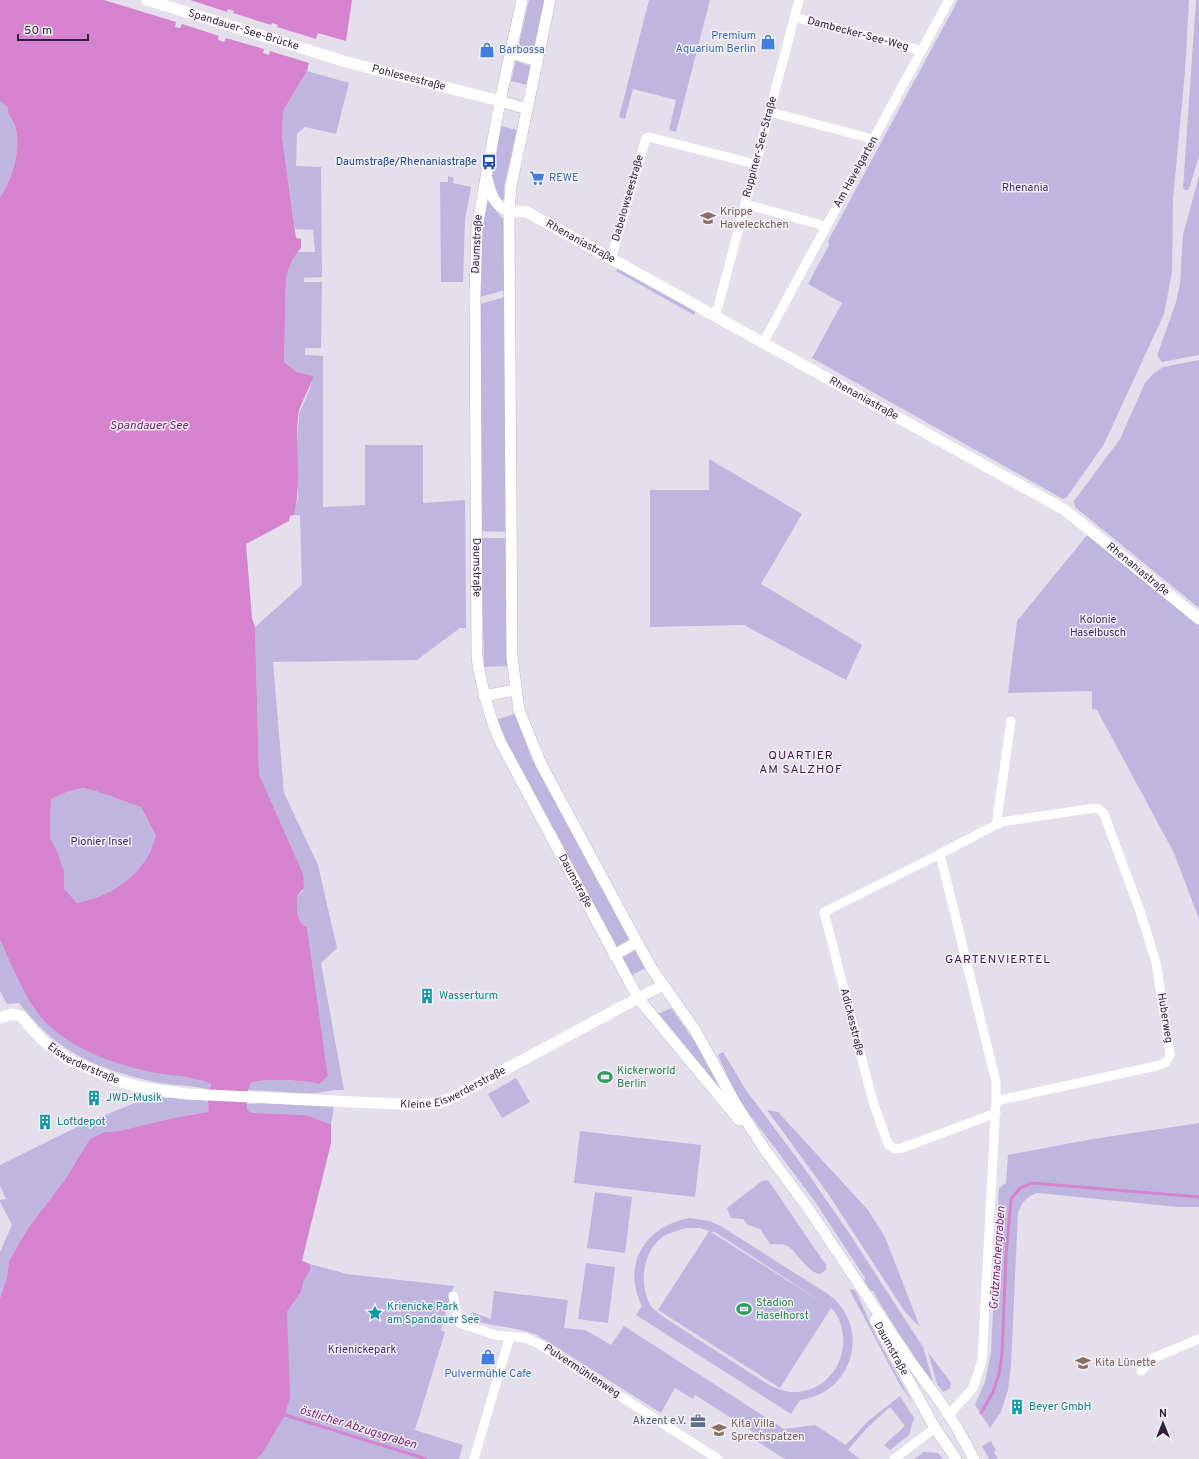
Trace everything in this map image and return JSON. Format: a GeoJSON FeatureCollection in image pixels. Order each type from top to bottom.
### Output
{"type":"FeatureCollection","features":[{"type":"Feature","properties":{"kind":"main road","name":"Spandauer-See-Brücke"},"geometry":{"type":"LineString","coordinates":[[147,0],[318,52]]}},
{"type":"Feature","properties":{"kind":"main road","name":"Daumstraße"},"geometry":{"type":"LineString","coordinates":[[522,0],[486,175],[477,228],[475,267],[477,658],[484,696],[491,720],[501,743],[638,998],[765,1150],[808,1208],[913,1365],[949,1415],[974,1459]]}},
{"type":"Feature","properties":{"kind":"main road","name":"Daumstraße"},"geometry":{"type":"LineString","coordinates":[[550,0],[511,186],[509,211],[512,657],[515,690],[526,731],[541,764],[637,942],[663,984],[695,1030],[735,1103],[765,1150]]}},
{"type":"Feature","properties":{"kind":"main road","name":"Pohleseestraße"},"geometry":{"type":"LineString","coordinates":[[318,52],[350,63],[500,102]]}},
{"type":"Feature","properties":{"kind":"main road"},"geometry":{"type":"LineString","coordinates":[[511,53],[537,61]]}},
{"type":"Feature","properties":{"kind":"main road"},"geometry":{"type":"LineString","coordinates":[[500,102],[527,108]]}},
{"type":"Feature","properties":{"kind":"main road"},"geometry":{"type":"LineString","coordinates":[[486,175],[494,199],[503,209],[509,211]]}},
{"type":"Feature","properties":{"kind":"main road","name":"Rhenaniastraße"},"geometry":{"type":"LineString","coordinates":[[509,211],[527,212],[1065,510],[1199,619]]}},
{"type":"Feature","properties":{"kind":"main road"},"geometry":{"type":"LineString","coordinates":[[484,696],[515,690]]}},
{"type":"Feature","properties":{"kind":"main road"},"geometry":{"type":"LineString","coordinates":[[614,955],[637,942]]}},
{"type":"Feature","properties":{"kind":"main road"},"geometry":{"type":"LineString","coordinates":[[638,998],[663,984]]}},
{"type":"Feature","properties":{"kind":"main road","name":"Kleine Eiswerderstraße"},"geometry":{"type":"LineString","coordinates":[[203,1095],[418,1105],[438,1103],[467,1090],[638,998]]}},
{"type":"Feature","properties":{"kind":"main road","name":"Eiswerderstraße"},"geometry":{"type":"LineString","coordinates":[[0,1018],[12,1014],[21,1016],[41,1039],[62,1056],[80,1066],[118,1081],[171,1092],[203,1095]]}},
{"type":"Feature","properties":{"kind":"main road","name":"Daumstraße"},"geometry":{"type":"LineString","coordinates":[[848,1269],[900,1368],[935,1428],[956,1459]]}},
{"type":"Feature","properties":{"kind":"main road"},"geometry":{"type":"LineString","coordinates":[[935,1428],[949,1415]]}},
{"type":"Feature","properties":{"kind":"street","name":"Ruppiner-See-Straße"},"geometry":{"type":"LineString","coordinates":[[714,315],[718,307],[770,112],[798,0]]}},
{"type":"Feature","properties":{"kind":"street","name":"Am Havelgarten"},"geometry":{"type":"LineString","coordinates":[[763,343],[949,0]]}},
{"type":"Feature","properties":{"kind":"street","name":"Dambecker-See-Weg"},"geometry":{"type":"LineString","coordinates":[[794,17],[913,48],[921,52]]}},
{"type":"Feature","properties":{"kind":"street"},"geometry":{"type":"LineString","coordinates":[[770,112],[865,137],[873,141]]}},
{"type":"Feature","properties":{"kind":"street","name":"Dabelowseestraße"},"geometry":{"type":"LineString","coordinates":[[611,259],[646,138],[649,137],[755,164]]}},
{"type":"Feature","properties":{"kind":"street"},"geometry":{"type":"LineString","coordinates":[[745,204],[818,224],[826,228]]}},
{"type":"Feature","properties":{"kind":"street"},"geometry":{"type":"LineString","coordinates":[[998,824],[997,819],[1011,721]]}},
{"type":"Feature","properties":{"kind":"street","name":"Adickesstraße"},"geometry":{"type":"LineString","coordinates":[[996,1113],[902,1148],[895,1149],[888,1144],[873,1102],[824,912],[998,824],[1095,808],[1099,809]]}},
{"type":"Feature","properties":{"kind":"street","name":"Huberweg"},"geometry":{"type":"LineString","coordinates":[[996,1101],[1156,1066],[1164,1064],[1169,1058],[1170,1054],[1156,962],[1122,861],[1104,814],[1099,809]]}},
{"type":"Feature","properties":{"kind":"street"},"geometry":{"type":"LineString","coordinates":[[940,854],[996,1082],[996,1113],[982,1361],[973,1388],[949,1415]]}},
{"type":"Feature","properties":{"kind":"street","name":"Pulvermühlenweg"},"geometry":{"type":"LineString","coordinates":[[453,1296],[459,1323],[495,1335],[525,1338],[539,1344],[718,1459]]}},
{"type":"Feature","properties":{"kind":"street"},"geometry":{"type":"LineString","coordinates":[[474,1459],[510,1336]]}},
{"type":"Feature","properties":{"kind":"street"},"geometry":{"type":"LineString","coordinates":[[1141,1371],[1151,1359],[1199,1339]]}},
{"type":"Feature","properties":{"kind":"street"},"geometry":{"type":"LineString","coordinates":[[894,1459],[935,1428]]}},
{"type":"Feature","properties":{"kind":"green space"},"geometry":{"type":"Polygon","coordinates":[[[529,0],[546,0],[534,53],[529,54],[518,48],[529,0]]]}},
{"type":"Feature","properties":{"kind":"green space"},"geometry":{"type":"Polygon","coordinates":[[[649,0],[710,0],[676,132],[669,130],[676,100],[633,89],[625,119],[619,117],[649,0]]]}},
{"type":"Feature","properties":{"kind":"green space","name":"Rhenania"},"geometry":{"type":"Polygon","coordinates":[[[958,0],[1189,0],[1185,72],[1173,199],[1172,272],[1164,314],[1104,444],[1067,497],[1063,499],[812,358],[842,303],[808,284],[829,245],[828,241],[958,0]]]}},
{"type":"Feature","properties":{"kind":"green space"},"geometry":{"type":"Polygon","coordinates":[[[1196,0],[1199,0],[1199,156],[1190,186],[1188,190],[1185,190],[1183,188],[1196,0]]]}},
{"type":"Feature","properties":{"kind":"green space"},"geometry":{"type":"Polygon","coordinates":[[[516,61],[531,66],[527,85],[511,81],[516,61]]]}},
{"type":"Feature","properties":{"kind":"green space"},"geometry":{"type":"Polygon","coordinates":[[[307,71],[349,83],[336,134],[305,127],[297,134],[296,166],[321,167],[322,277],[304,278],[304,282],[322,282],[321,348],[305,348],[305,355],[323,356],[323,507],[365,505],[365,445],[423,445],[423,503],[465,500],[466,628],[460,628],[417,660],[273,662],[284,793],[318,865],[337,948],[321,963],[344,1090],[313,1093],[248,1090],[251,1083],[257,1081],[284,1080],[303,1081],[318,1084],[328,1076],[307,927],[300,922],[297,909],[297,896],[303,891],[300,868],[259,774],[255,627],[302,585],[300,515],[294,515],[298,497],[297,446],[299,414],[310,389],[313,376],[295,371],[284,362],[286,279],[288,269],[297,252],[315,252],[313,230],[295,229],[282,136],[283,111],[307,71]]]}},
{"type":"Feature","properties":{"kind":"green space"},"geometry":{"type":"Polygon","coordinates":[[[0,101],[8,108],[7,110],[13,120],[17,135],[17,144],[15,164],[0,197],[0,101]]]}},
{"type":"Feature","properties":{"kind":"green space"},"geometry":{"type":"Polygon","coordinates":[[[501,126],[517,130],[504,186],[504,199],[501,201],[492,186],[492,170],[501,126]]]}},
{"type":"Feature","properties":{"kind":"green space"},"geometry":{"type":"Polygon","coordinates":[[[448,176],[454,178],[453,183],[471,187],[465,220],[463,282],[441,282],[440,182],[448,182],[448,176]]]}},
{"type":"Feature","properties":{"kind":"green space"},"geometry":{"type":"Polygon","coordinates":[[[1199,176],[1199,355],[1162,362],[1157,356],[1176,302],[1180,284],[1183,235],[1199,176]]]}},
{"type":"Feature","properties":{"kind":"green space"},"geometry":{"type":"Polygon","coordinates":[[[488,196],[499,215],[504,219],[505,290],[480,297],[482,223],[488,196]]]}},
{"type":"Feature","properties":{"kind":"green space"},"geometry":{"type":"Polygon","coordinates":[[[618,267],[696,310],[694,315],[616,271],[618,267]]]}},
{"type":"Feature","properties":{"kind":"green space"},"geometry":{"type":"Polygon","coordinates":[[[505,297],[506,532],[481,531],[480,304],[505,297]]]}},
{"type":"Feature","properties":{"kind":"green space"},"geometry":{"type":"Polygon","coordinates":[[[1199,360],[1199,608],[1075,507],[1074,501],[1120,439],[1145,383],[1153,374],[1163,367],[1199,360]]]}},
{"type":"Feature","properties":{"kind":"green space"},"geometry":{"type":"Polygon","coordinates":[[[709,459],[802,514],[761,584],[862,645],[846,680],[744,625],[650,627],[650,490],[709,490],[709,459]]]}},
{"type":"Feature","properties":{"kind":"green space","name":"Kolonie Haselbusch"},"geometry":{"type":"Polygon","coordinates":[[[1088,534],[1199,625],[1199,919],[1174,853],[1097,710],[1092,709],[1092,691],[1008,693],[1017,621],[1088,534]]]}},
{"type":"Feature","properties":{"kind":"green space"},"geometry":{"type":"Polygon","coordinates":[[[481,538],[506,538],[507,666],[484,667],[481,538]]]}},
{"type":"Feature","properties":{"kind":"green space"},"geometry":{"type":"Polygon","coordinates":[[[515,714],[532,759],[630,939],[616,947],[507,749],[495,720],[515,714]]]}},
{"type":"Feature","properties":{"kind":"green space","name":"Pionier Insel"},"geometry":{"type":"Polygon","coordinates":[[[83,788],[141,807],[156,836],[148,857],[140,868],[125,882],[107,893],[77,903],[64,888],[64,871],[58,853],[50,838],[51,799],[67,792],[83,788]]]}},
{"type":"Feature","properties":{"kind":"green space"},"geometry":{"type":"Polygon","coordinates":[[[0,940],[20,984],[37,1012],[64,1037],[147,1071],[193,1078],[211,1084],[208,1090],[160,1083],[108,1069],[83,1058],[60,1044],[38,1025],[19,1003],[7,1004],[0,991],[0,940]]]}},
{"type":"Feature","properties":{"kind":"green space"},"geometry":{"type":"Polygon","coordinates":[[[636,950],[646,968],[632,975],[622,958],[636,950]]]}},
{"type":"Feature","properties":{"kind":"green space"},"geometry":{"type":"Polygon","coordinates":[[[671,1008],[697,1045],[724,1093],[656,1015],[671,1008]]]}},
{"type":"Feature","properties":{"kind":"green space"},"geometry":{"type":"Polygon","coordinates":[[[723,1052],[746,1090],[802,1165],[847,1230],[923,1347],[934,1385],[917,1364],[873,1291],[868,1290],[864,1282],[865,1278],[816,1203],[751,1116],[745,1115],[718,1055],[723,1052]]]}},
{"type":"Feature","properties":{"kind":"green space"},"geometry":{"type":"Polygon","coordinates":[[[516,1078],[530,1102],[502,1118],[488,1094],[516,1078]]]}},
{"type":"Feature","properties":{"kind":"green space"},"geometry":{"type":"Polygon","coordinates":[[[137,1093],[166,1098],[205,1099],[205,1102],[208,1101],[210,1106],[208,1112],[173,1118],[119,1131],[105,1132],[76,1161],[64,1181],[28,1228],[9,1261],[7,1277],[0,1298],[0,1252],[12,1225],[0,1202],[0,1200],[6,1199],[0,1186],[0,1165],[83,1124],[137,1102],[137,1093]]]}},
{"type":"Feature","properties":{"kind":"green space"},"geometry":{"type":"Polygon","coordinates":[[[264,1103],[334,1107],[331,1124],[306,1115],[255,1113],[250,1112],[247,1109],[247,1104],[264,1103]]]}},
{"type":"Feature","properties":{"kind":"green space"},"geometry":{"type":"Polygon","coordinates":[[[767,1110],[778,1112],[868,1210],[885,1237],[920,1327],[905,1312],[829,1195],[767,1110]]]}},
{"type":"Feature","properties":{"kind":"green space"},"geometry":{"type":"Polygon","coordinates":[[[1199,1123],[1199,1207],[1178,1207],[1037,1193],[1027,1198],[1023,1203],[1018,1213],[1011,1365],[1008,1390],[1001,1412],[990,1428],[975,1405],[985,1382],[991,1352],[999,1188],[1006,1183],[1008,1155],[1093,1139],[1199,1123]]]}},
{"type":"Feature","properties":{"kind":"green space"},"geometry":{"type":"Polygon","coordinates":[[[580,1131],[701,1145],[695,1197],[574,1183],[580,1131]]]}},
{"type":"Feature","properties":{"kind":"green space"},"geometry":{"type":"Polygon","coordinates":[[[768,1180],[826,1265],[826,1270],[820,1274],[815,1273],[807,1267],[789,1247],[770,1244],[760,1229],[748,1225],[743,1219],[731,1218],[727,1208],[762,1181],[768,1180]]]}},
{"type":"Feature","properties":{"kind":"green space"},"geometry":{"type":"Polygon","coordinates":[[[595,1192],[632,1197],[625,1253],[587,1248],[595,1192]]]}},
{"type":"Feature","properties":{"kind":"green space","name":"Stadion Haselhorst"},"geometry":{"type":"Polygon","coordinates":[[[690,1218],[709,1221],[719,1225],[828,1294],[842,1307],[850,1323],[853,1340],[851,1356],[844,1372],[833,1385],[819,1395],[800,1400],[791,1414],[636,1315],[642,1306],[636,1290],[634,1276],[636,1262],[641,1249],[650,1238],[661,1229],[674,1222],[690,1218]],[[686,1228],[672,1232],[660,1239],[649,1253],[644,1271],[644,1280],[647,1298],[651,1306],[665,1318],[769,1385],[783,1391],[792,1392],[803,1391],[823,1383],[836,1367],[841,1357],[843,1347],[841,1325],[838,1317],[831,1308],[780,1388],[658,1310],[709,1231],[700,1228],[686,1228]],[[711,1232],[828,1306],[715,1232],[711,1232]]]}},
{"type":"Feature","properties":{"kind":"green space"},"geometry":{"type":"Polygon","coordinates":[[[586,1263],[615,1267],[608,1323],[578,1319],[586,1263]]]}},
{"type":"Feature","properties":{"kind":"green space","name":"Krienickepark"},"geometry":{"type":"Polygon","coordinates":[[[310,1264],[347,1274],[454,1286],[441,1330],[445,1332],[415,1430],[463,1445],[459,1459],[256,1459],[262,1454],[273,1433],[287,1312],[301,1292],[304,1280],[310,1271],[310,1264]]]}},
{"type":"Feature","properties":{"kind":"green space"},"geometry":{"type":"Polygon","coordinates":[[[849,1289],[855,1290],[876,1336],[913,1404],[900,1385],[849,1289]]]}},
{"type":"Feature","properties":{"kind":"green space"},"geometry":{"type":"Polygon","coordinates":[[[494,1291],[568,1300],[564,1328],[585,1330],[611,1345],[624,1326],[784,1429],[815,1425],[846,1445],[868,1421],[900,1396],[914,1418],[909,1435],[890,1450],[884,1445],[905,1426],[890,1407],[867,1428],[848,1450],[860,1459],[785,1459],[758,1442],[761,1437],[695,1395],[693,1399],[675,1388],[661,1413],[537,1335],[522,1330],[476,1321],[472,1312],[491,1319],[494,1291]]]}},
{"type":"Feature","properties":{"kind":"green space"},"geometry":{"type":"Polygon","coordinates":[[[928,1352],[951,1383],[950,1388],[943,1392],[937,1384],[928,1352]]]}},
{"type":"Feature","properties":{"kind":"green space"},"geometry":{"type":"Polygon","coordinates":[[[991,1441],[996,1450],[994,1452],[998,1459],[989,1459],[982,1446],[991,1441]]]}},
{"type":"Feature","properties":{"kind":"green space"},"geometry":{"type":"Polygon","coordinates":[[[924,1452],[938,1453],[943,1459],[914,1459],[924,1452]]]}},
{"type":"Feature","properties":{"kind":"water","name":"Spandauer See"},"geometry":{"type":"Polygon","coordinates":[[[0,0],[352,0],[346,41],[318,33],[307,71],[283,111],[282,136],[296,238],[301,239],[301,248],[291,262],[286,279],[284,362],[295,371],[313,376],[313,378],[298,416],[298,490],[294,515],[290,516],[289,521],[246,544],[252,618],[255,627],[259,774],[303,874],[304,888],[297,896],[297,909],[300,922],[307,927],[328,1076],[319,1084],[304,1081],[284,1080],[265,1080],[251,1083],[247,1093],[247,1109],[250,1112],[255,1113],[306,1115],[331,1124],[331,1143],[302,1261],[310,1264],[310,1271],[304,1280],[301,1292],[287,1312],[290,1397],[285,1415],[262,1454],[256,1459],[0,1459],[0,1298],[7,1277],[9,1261],[28,1228],[64,1181],[90,1139],[105,1132],[119,1131],[173,1118],[208,1112],[208,1090],[211,1084],[195,1079],[154,1073],[131,1067],[100,1057],[71,1042],[46,1023],[36,1011],[21,985],[0,940],[0,197],[12,173],[15,163],[17,134],[15,126],[7,110],[8,108],[0,101],[0,0]],[[83,788],[67,792],[51,799],[50,838],[58,853],[64,871],[64,888],[77,903],[107,893],[125,882],[140,868],[148,857],[156,836],[141,807],[83,788]]]}},
{"type":"Feature","properties":{"kind":"pier"},"geometry":{"type":"Polygon","coordinates":[[[104,0],[190,0],[227,12],[228,9],[234,11],[233,13],[271,25],[272,23],[278,25],[277,27],[316,39],[317,36],[319,36],[310,67],[308,67],[309,63],[270,51],[269,55],[263,53],[264,49],[226,38],[224,42],[218,40],[219,36],[182,24],[180,28],[175,27],[176,22],[104,0]]]}},
{"type":"Feature","properties":{"kind":"waterway","name":"Grützmachergraben"},"geometry":{"type":"LineString","coordinates":[[981,1413],[993,1392],[999,1374],[1002,1354],[1006,1255],[1011,1199],[1020,1188],[1032,1183],[1199,1197]]}},
{"type":"Feature","properties":{"kind":"waterway","name":"östlicher Abzugsgraben"},"geometry":{"type":"LineString","coordinates":[[285,1415],[426,1459]]}},
{"type":"Feature","properties":{"kind":"place","name":"Premium Aquarium Berlin"},"geometry":{"type":"Point","coordinates":[768,42]}},
{"type":"Feature","properties":{"kind":"place","name":"Barbossa"},"geometry":{"type":"Point","coordinates":[487,50]}},
{"type":"Feature","properties":{"kind":"place","name":"Daumstraße/Rhenaniastraße"},"geometry":{"type":"Point","coordinates":[489,162]}},
{"type":"Feature","properties":{"kind":"place","name":"REWE"},"geometry":{"type":"Point","coordinates":[537,178]}},
{"type":"Feature","properties":{"kind":"place","name":"Krippe Haveleckchen"},"geometry":{"type":"Point","coordinates":[708,218]}},
{"type":"Feature","properties":{"kind":"place","name":"Wasserturm"},"geometry":{"type":"Point","coordinates":[427,996]}},
{"type":"Feature","properties":{"kind":"place","name":"Kickerworld Berlin"},"geometry":{"type":"Point","coordinates":[605,1077]}},
{"type":"Feature","properties":{"kind":"place","name":"JWD-Musik"},"geometry":{"type":"Point","coordinates":[94,1098]}},
{"type":"Feature","properties":{"kind":"place","name":"Loftdepot"},"geometry":{"type":"Point","coordinates":[45,1122]}},
{"type":"Feature","properties":{"kind":"place","name":"Stadion Haselhorst"},"geometry":{"type":"Point","coordinates":[744,1309]}},
{"type":"Feature","properties":{"kind":"place","name":"Krienicke Park am Spandauer See"},"geometry":{"type":"Point","coordinates":[375,1313]}},
{"type":"Feature","properties":{"kind":"place","name":"Pulvermühle Cafe"},"geometry":{"type":"Point","coordinates":[488,1357]}},
{"type":"Feature","properties":{"kind":"place","name":"Kita Lünette"},"geometry":{"type":"Point","coordinates":[1083,1363]}},
{"type":"Feature","properties":{"kind":"place","name":"Beyer GmbH"},"geometry":{"type":"Point","coordinates":[1017,1407]}},
{"type":"Feature","properties":{"kind":"place","name":"Akzent e.V."},"geometry":{"type":"Point","coordinates":[698,1421]}},
{"type":"Feature","properties":{"kind":"place","name":"Kita Villa Sprechspatzen"},"geometry":{"type":"Point","coordinates":[719,1430]}},
{"type":"Feature","properties":{"kind":"district","name":"QUARTIER AM SALZHOF"},"geometry":{"type":"Point","coordinates":[801,763]}},
{"type":"Feature","properties":{"kind":"district","name":"GARTENVIERTEL"},"geometry":{"type":"Point","coordinates":[998,960]}}]}
